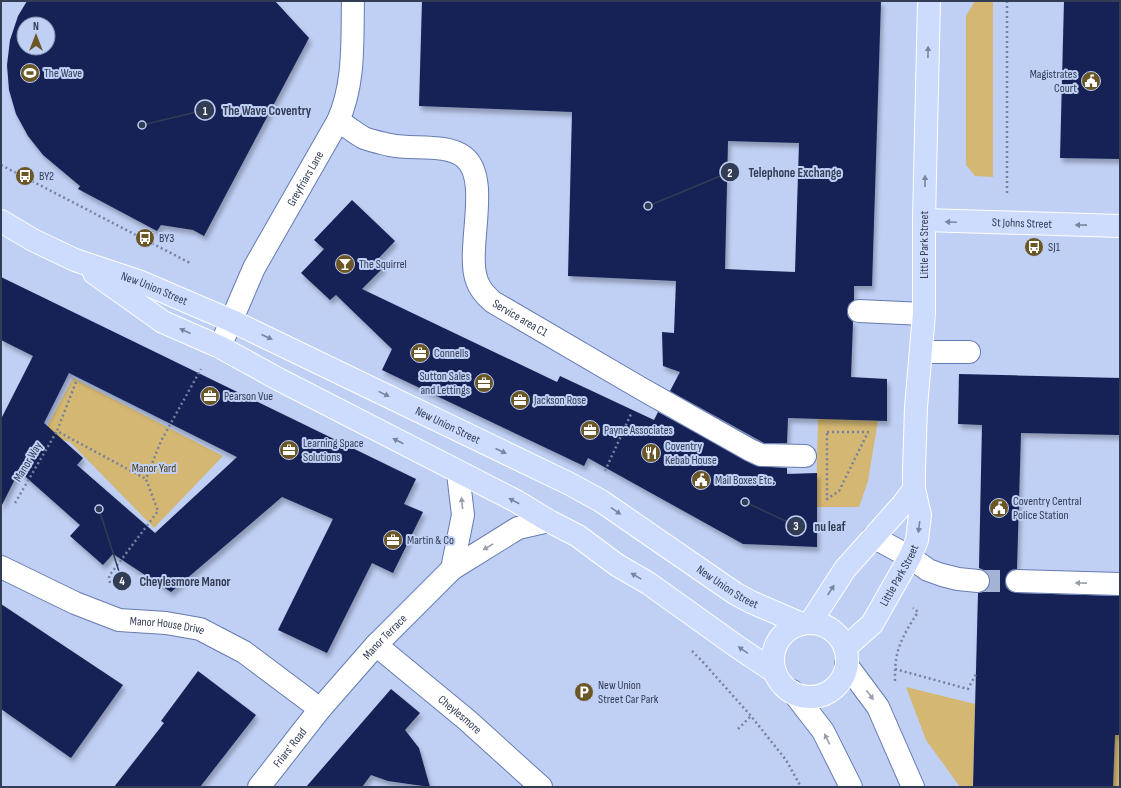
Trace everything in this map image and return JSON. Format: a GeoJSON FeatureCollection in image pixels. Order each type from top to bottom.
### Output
{"type":"FeatureCollection","features":[{"type":"Feature","properties":{"kind":"main road","name":"Little Park Street"},"geometry":{"type":"LineString","coordinates":[[846,656],[872,624],[910,557],[917,540],[920,515],[914,489],[916,407],[924,314],[924,220],[929,1]]}},
{"type":"Feature","properties":{"kind":"main road","name":"St Johns Street"},"geometry":{"type":"LineString","coordinates":[[924,220],[1006,224],[1120,226]]}},
{"type":"Feature","properties":{"kind":"main road","name":"New Union Street"},"geometry":{"type":"LineString","coordinates":[[1,221],[33,240],[75,260],[141,282],[232,320],[464,434],[570,484],[606,505],[736,594],[751,602],[806,623]]}},
{"type":"Feature","properties":{"kind":"main road","name":"New Union Street"},"geometry":{"type":"LineString","coordinates":[[75,260],[163,322],[220,347],[578,536],[617,565],[648,583],[775,672]]}},
{"type":"Feature","properties":{"kind":"main road"},"geometry":{"type":"LineString","coordinates":[[806,623],[845,568],[903,504],[914,489]]}},
{"type":"Feature","properties":{"kind":"main road"},"geometry":{"type":"LineString","coordinates":[[806,623],[818,624],[832,630],[839,637],[846,656],[841,679],[836,686],[826,693],[809,696],[792,692],[779,680],[775,672],[774,656],[775,647],[786,632],[794,626],[806,623]]}},
{"type":"Feature","properties":{"kind":"street","name":"Greyfriars Lane"},"geometry":{"type":"LineString","coordinates":[[220,347],[254,268],[345,107],[352,63],[353,1]]}},
{"type":"Feature","properties":{"kind":"street","name":"Service area C1"},"geometry":{"type":"LineString","coordinates":[[338,121],[364,138],[391,145],[455,151],[465,158],[474,169],[477,184],[474,266],[476,281],[483,293],[493,302],[750,450],[761,455],[805,456]]}},
{"type":"Feature","properties":{"kind":"street"},"geometry":{"type":"LineString","coordinates":[[859,311],[924,314]]}},
{"type":"Feature","properties":{"kind":"street"},"geometry":{"type":"LineString","coordinates":[[921,352],[969,352]]}},
{"type":"Feature","properties":{"kind":"street"},"geometry":{"type":"LineString","coordinates":[[452,568],[463,515],[458,473]]}},
{"type":"Feature","properties":{"kind":"street","name":"Manor Terrace"},"geometry":{"type":"LineString","coordinates":[[320,708],[376,645],[452,568],[518,528],[549,521]]}},
{"type":"Feature","properties":{"kind":"street"},"geometry":{"type":"LineString","coordinates":[[873,537],[910,557],[928,570],[942,576],[978,581]]}},
{"type":"Feature","properties":{"kind":"street","name":"Manor House Drive"},"geometry":{"type":"LineString","coordinates":[[1,567],[75,603],[118,620],[166,623],[200,629],[244,652],[320,708]]}},
{"type":"Feature","properties":{"kind":"street"},"geometry":{"type":"LineString","coordinates":[[1017,581],[1120,584]]}},
{"type":"Feature","properties":{"kind":"street","name":"Cheylesmore"},"geometry":{"type":"LineString","coordinates":[[376,645],[466,720],[541,787]]}},
{"type":"Feature","properties":{"kind":"street"},"geometry":{"type":"LineString","coordinates":[[846,656],[878,707],[913,787]]}},
{"type":"Feature","properties":{"kind":"street"},"geometry":{"type":"LineString","coordinates":[[792,692],[823,731],[851,787]]}},
{"type":"Feature","properties":{"kind":"street","name":"Friars' Road"},"geometry":{"type":"LineString","coordinates":[[259,787],[320,708]]}},
{"type":"Feature","properties":{"kind":"path"},"geometry":{"type":"LineString","coordinates":[[1006,224],[1007,1]]}},
{"type":"Feature","properties":{"kind":"path"},"geometry":{"type":"LineString","coordinates":[[1,165],[190,263]]}},
{"type":"Feature","properties":{"kind":"path"},"geometry":{"type":"LineString","coordinates":[[146,479],[161,441],[202,368],[195,364]]}},
{"type":"Feature","properties":{"kind":"path","name":"Manor Way"},"geometry":{"type":"LineString","coordinates":[[15,502],[57,431],[76,382]]}},
{"type":"Feature","properties":{"kind":"path"},"geometry":{"type":"LineString","coordinates":[[57,431],[146,479],[158,510],[109,576],[110,583]]}},
{"type":"Feature","properties":{"kind":"path"},"geometry":{"type":"LineString","coordinates":[[827,432],[868,432],[839,491],[827,499],[827,432]]}},
{"type":"Feature","properties":{"kind":"path"},"geometry":{"type":"LineString","coordinates":[[895,684],[896,655],[903,635],[918,612],[912,608]]}},
{"type":"Feature","properties":{"kind":"path"},"geometry":{"type":"LineString","coordinates":[[691,650],[751,716],[786,760],[800,787]]}},
{"type":"Feature","properties":{"kind":"path"},"geometry":{"type":"LineString","coordinates":[[895,669],[968,689],[976,674]]}},
{"type":"Feature","properties":{"kind":"path"},"geometry":{"type":"LineString","coordinates":[[738,729],[751,716]]}},
{"type":"Feature","properties":{"kind":"green space"},"geometry":{"type":"Polygon","coordinates":[[[975,1],[993,1],[993,177],[975,176],[966,165],[966,16],[975,1]]]}},
{"type":"Feature","properties":{"kind":"green space","name":"Manor Yard"},"geometry":{"type":"Polygon","coordinates":[[[73,378],[223,456],[154,528],[70,442],[43,434],[73,378]]]}},
{"type":"Feature","properties":{"kind":"green space"},"geometry":{"type":"Polygon","coordinates":[[[818,418],[878,421],[868,481],[859,507],[816,507],[818,418]]]}},
{"type":"Feature","properties":{"kind":"green space"},"geometry":{"type":"Polygon","coordinates":[[[906,687],[975,704],[973,787],[960,787],[926,740],[906,687]]]}},
{"type":"Feature","properties":{"kind":"green space"},"geometry":{"type":"Polygon","coordinates":[[[1115,735],[1120,735],[1120,787],[1113,787],[1115,735]]]}},
{"type":"Feature","properties":{"kind":"building"},"geometry":{"type":"Polygon","coordinates":[[[27,1],[275,1],[309,38],[204,236],[193,230],[161,225],[157,231],[78,189],[80,186],[43,155],[28,136],[16,114],[9,90],[7,65],[10,40],[16,22],[16,56],[56,56],[56,16],[18,16],[27,1]]]}},
{"type":"Feature","properties":{"kind":"building"},"geometry":{"type":"Polygon","coordinates":[[[422,1],[881,1],[872,286],[854,286],[854,300],[849,304],[847,311],[848,317],[853,322],[851,377],[887,379],[887,421],[788,418],[787,443],[764,443],[670,391],[680,372],[663,366],[662,332],[674,333],[676,281],[568,276],[572,112],[419,106],[422,1]],[[728,141],[725,269],[795,272],[799,143],[728,141]]]}},
{"type":"Feature","properties":{"kind":"building","name":"Magistrates Court"},"geometry":{"type":"Polygon","coordinates":[[[1064,1],[1120,1],[1120,159],[1060,158],[1064,1]]]}},
{"type":"Feature","properties":{"kind":"building"},"geometry":{"type":"Polygon","coordinates":[[[352,200],[395,241],[377,260],[384,267],[362,289],[557,382],[560,376],[654,420],[658,412],[756,466],[787,468],[787,474],[817,473],[817,547],[743,544],[588,458],[584,466],[382,370],[392,349],[336,295],[330,300],[301,273],[324,249],[314,240],[352,200]]]}},
{"type":"Feature","properties":{"kind":"building"},"geometry":{"type":"Polygon","coordinates":[[[1,277],[416,479],[404,504],[423,512],[393,573],[372,563],[327,653],[278,630],[333,519],[282,497],[171,592],[113,554],[103,565],[70,536],[80,525],[19,471],[1,507],[1,419],[33,356],[1,340],[1,277]],[[69,373],[44,423],[83,458],[77,465],[155,533],[237,457],[69,373]]]}},
{"type":"Feature","properties":{"kind":"building","name":"Coventry Central Police Station"},"geometry":{"type":"Polygon","coordinates":[[[959,374],[1120,378],[1120,435],[1021,433],[1017,569],[1011,570],[1007,574],[1005,581],[1006,587],[1010,591],[1017,593],[1120,596],[1120,735],[1115,735],[1113,787],[973,787],[978,593],[988,589],[990,576],[986,571],[979,568],[982,425],[958,424],[959,374]]]}},
{"type":"Feature","properties":{"kind":"building"},"geometry":{"type":"Polygon","coordinates":[[[1,604],[123,685],[71,758],[1,709],[1,604]]]}},
{"type":"Feature","properties":{"kind":"building"},"geometry":{"type":"Polygon","coordinates":[[[198,671],[256,715],[200,787],[114,787],[164,723],[161,721],[198,671]]]}},
{"type":"Feature","properties":{"kind":"building"},"geometry":{"type":"Polygon","coordinates":[[[391,689],[420,713],[405,730],[419,748],[430,787],[388,781],[371,775],[362,787],[306,787],[391,689]]]}},
{"type":"Feature","properties":{"kind":"tunnel"},"geometry":{"type":"LineString","coordinates":[[978,581],[1017,581]]}},
{"type":"Feature","properties":{"kind":"place","name":"The Wave"},"geometry":{"type":"Point","coordinates":[30,73]}},
{"type":"Feature","properties":{"kind":"place","name":"Magistrates Court"},"geometry":{"type":"Point","coordinates":[1091,81]}},
{"type":"Feature","properties":{"kind":"place","name":"The Wave Coventry"},"geometry":{"type":"Point","coordinates":[142,125]}},
{"type":"Feature","properties":{"kind":"place","name":"BY2"},"geometry":{"type":"Point","coordinates":[25,176]}},
{"type":"Feature","properties":{"kind":"place","name":"Telephone Exchange"},"geometry":{"type":"Point","coordinates":[648,206]}},
{"type":"Feature","properties":{"kind":"place","name":"BY3"},"geometry":{"type":"Point","coordinates":[145,238]}},
{"type":"Feature","properties":{"kind":"place","name":"SJ1"},"geometry":{"type":"Point","coordinates":[1034,247]}},
{"type":"Feature","properties":{"kind":"place","name":"The Squirrel"},"geometry":{"type":"Point","coordinates":[345,264]}},
{"type":"Feature","properties":{"kind":"place","name":"Connells"},"geometry":{"type":"Point","coordinates":[420,353]}},
{"type":"Feature","properties":{"kind":"place","name":"Sutton Sales and Lettings"},"geometry":{"type":"Point","coordinates":[484,383]}},
{"type":"Feature","properties":{"kind":"place","name":"Pearson Vue"},"geometry":{"type":"Point","coordinates":[210,396]}},
{"type":"Feature","properties":{"kind":"place","name":"Jackson Rose"},"geometry":{"type":"Point","coordinates":[520,400]}},
{"type":"Feature","properties":{"kind":"place","name":"Payne Associates"},"geometry":{"type":"Point","coordinates":[590,430]}},
{"type":"Feature","properties":{"kind":"place","name":"Learning Space Solutions"},"geometry":{"type":"Point","coordinates":[289,450]}},
{"type":"Feature","properties":{"kind":"place","name":"Coventry Kebab House"},"geometry":{"type":"Point","coordinates":[651,453]}},
{"type":"Feature","properties":{"kind":"place","name":"Mail Boxes Etc."},"geometry":{"type":"Point","coordinates":[701,480]}},
{"type":"Feature","properties":{"kind":"place","name":"nu leaf"},"geometry":{"type":"Point","coordinates":[745,502]}},
{"type":"Feature","properties":{"kind":"place","name":"Coventry Central Police Station"},"geometry":{"type":"Point","coordinates":[999,508]}},
{"type":"Feature","properties":{"kind":"place","name":"Cheylesmore Manor"},"geometry":{"type":"Point","coordinates":[99,509]}},
{"type":"Feature","properties":{"kind":"place","name":"Martin & Co"},"geometry":{"type":"Point","coordinates":[393,540]}},
{"type":"Feature","properties":{"kind":"place","name":"New Union Street Car Park"},"geometry":{"type":"Point","coordinates":[584,692]}}]}
